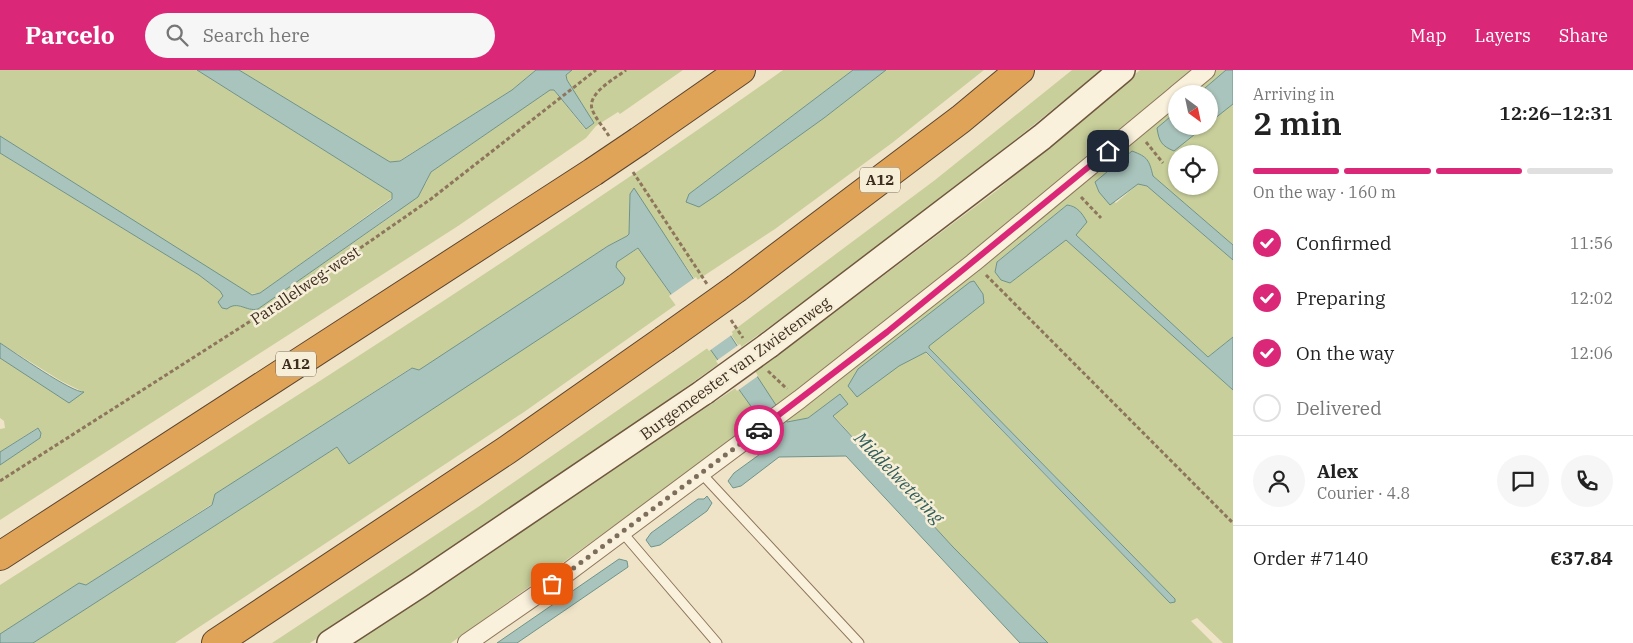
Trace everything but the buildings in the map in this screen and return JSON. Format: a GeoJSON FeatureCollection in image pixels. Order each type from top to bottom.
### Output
{"type":"FeatureCollection","features":[{"type":"Feature","properties":{"kind":"highway","name":"A12"},"geometry":{"type":"LineString","coordinates":[[0,556],[592,172],[626,141],[741,70]]}},
{"type":"Feature","properties":{"kind":"highway","name":"A12"},"geometry":{"type":"LineString","coordinates":[[216,643],[507,450],[664,340],[724,289],[961,119],[1020,70]]}},
{"type":"Feature","properties":{"kind":"main road","name":"Burgemeester van Zwietenweg"},"geometry":{"type":"LineString","coordinates":[[330,643],[436,574],[760,352],[1042,137],[1122,70]]}},
{"type":"Feature","properties":{"kind":"street"},"geometry":{"type":"LineString","coordinates":[[1188,85],[1206,70]]}},
{"type":"Feature","properties":{"kind":"street"},"geometry":{"type":"LineString","coordinates":[[467,643],[622,532],[795,403],[973,263],[1168,101]]}},
{"type":"Feature","properties":{"kind":"lane"},"geometry":{"type":"LineString","coordinates":[[701,473],[860,643]]}},
{"type":"Feature","properties":{"kind":"lane"},"geometry":{"type":"LineString","coordinates":[[622,532],[717,643]]}},
{"type":"Feature","properties":{"kind":"path","name":"Parallelweg-west"},"geometry":{"type":"LineString","coordinates":[[0,481],[307,285],[430,199],[596,70]]}},
{"type":"Feature","properties":{"kind":"path"},"geometry":{"type":"LineString","coordinates":[[626,70],[595,95],[591,102],[592,110],[626,141]]}},
{"type":"Feature","properties":{"kind":"path"},"geometry":{"type":"LineString","coordinates":[[1134,129],[1163,163]]}},
{"type":"Feature","properties":{"kind":"path"},"geometry":{"type":"LineString","coordinates":[[630,167],[724,289]]}},
{"type":"Feature","properties":{"kind":"path"},"geometry":{"type":"LineString","coordinates":[[1069,183],[1101,218]]}},
{"type":"Feature","properties":{"kind":"path"},"geometry":{"type":"LineString","coordinates":[[973,263],[1233,523]]}},
{"type":"Feature","properties":{"kind":"path"},"geometry":{"type":"LineString","coordinates":[[727,314],[760,352],[795,403]]}},
{"type":"Feature","properties":{"kind":"green space"},"geometry":{"type":"Polygon","coordinates":[[[0,70],[197,70],[392,193],[393,197],[260,293],[249,294],[0,136],[0,70]]]}},
{"type":"Feature","properties":{"kind":"green space"},"geometry":{"type":"Polygon","coordinates":[[[239,70],[536,70],[512,90],[399,161],[390,162],[239,70]]]}},
{"type":"Feature","properties":{"kind":"green space"},"geometry":{"type":"Polygon","coordinates":[[[572,70],[683,70],[620,114],[618,112],[596,126],[586,138],[458,226],[0,520],[0,465],[40,438],[41,433],[37,428],[0,452],[0,429],[5,428],[4,421],[0,418],[0,358],[69,401],[83,392],[61,381],[0,343],[0,153],[199,275],[220,291],[232,305],[258,309],[396,213],[426,183],[431,172],[550,90],[553,89],[585,129],[594,123],[567,80],[566,75],[572,70]]]}},
{"type":"Feature","properties":{"kind":"green space"},"geometry":{"type":"Polygon","coordinates":[[[783,70],[853,70],[689,194],[824,118],[886,70],[984,70],[892,143],[775,229],[696,281],[633,189],[630,194],[629,234],[627,236],[608,246],[419,370],[411,368],[215,494],[212,504],[86,585],[79,583],[0,634],[0,585],[493,268],[783,70]]]}},
{"type":"Feature","properties":{"kind":"green space"},"geometry":{"type":"Polygon","coordinates":[[[1072,70],[1102,70],[894,237],[740,348],[730,333],[935,180],[1072,70]]]}},
{"type":"Feature","properties":{"kind":"green space"},"geometry":{"type":"Polygon","coordinates":[[[1140,70],[1226,70],[1208,85],[1168,85],[1168,119],[1157,128],[1170,145],[1168,145],[1168,189],[1153,176],[1095,182],[1099,192],[1116,203],[1138,184],[1147,186],[1233,260],[1233,337],[1208,357],[1076,235],[1073,206],[1067,205],[997,262],[995,272],[1010,283],[1066,239],[1233,390],[1233,643],[1223,643],[1197,618],[1191,621],[1213,643],[1048,643],[953,547],[833,415],[848,404],[840,395],[808,418],[787,422],[754,373],[996,191],[1140,70]],[[929,346],[899,366],[925,352],[1170,603],[1175,599],[929,346]]]}},
{"type":"Feature","properties":{"kind":"green space"},"geometry":{"type":"Polygon","coordinates":[[[1233,104],[1233,245],[1175,195],[1218,195],[1218,145],[1181,145],[1194,135],[1218,135],[1218,116],[1233,104]]]}},
{"type":"Feature","properties":{"kind":"green space"},"geometry":{"type":"Polygon","coordinates":[[[639,248],[677,304],[524,412],[175,643],[33,643],[337,447],[349,464],[625,278],[616,267],[617,262],[639,248]]]}},
{"type":"Feature","properties":{"kind":"green space"},"geometry":{"type":"Polygon","coordinates":[[[709,347],[720,363],[568,471],[310,643],[272,643],[478,507],[709,347]]]}},
{"type":"Feature","properties":{"kind":"green space"},"geometry":{"type":"Polygon","coordinates":[[[737,387],[760,418],[451,643],[353,643],[737,387]]]}},
{"type":"Feature","properties":{"kind":"water"},"geometry":{"type":"Polygon","coordinates":[[[197,70],[239,70],[390,162],[400,161],[512,90],[536,70],[572,70],[566,75],[567,80],[594,123],[586,129],[554,90],[550,90],[431,172],[418,197],[258,309],[235,306],[227,309],[222,308],[218,302],[223,296],[220,291],[199,275],[0,153],[0,136],[252,295],[260,293],[392,199],[392,193],[197,70]]]}},
{"type":"Feature","properties":{"kind":"water"},"geometry":{"type":"Polygon","coordinates":[[[853,70],[886,70],[824,118],[699,207],[686,202],[689,194],[853,70]]]}},
{"type":"Feature","properties":{"kind":"water"},"geometry":{"type":"Polygon","coordinates":[[[1226,70],[1233,70],[1233,104],[1218,116],[1218,85],[1208,85],[1226,70]]]}},
{"type":"Feature","properties":{"kind":"water"},"geometry":{"type":"Polygon","coordinates":[[[1168,119],[1168,135],[1194,135],[1181,145],[1168,145],[1168,148],[1162,143],[1157,128],[1168,119]]]}},
{"type":"Feature","properties":{"kind":"water"},"geometry":{"type":"Polygon","coordinates":[[[1132,151],[1141,155],[1147,160],[1153,176],[1168,189],[1168,195],[1175,195],[1233,245],[1233,260],[1147,186],[1138,184],[1110,205],[1099,192],[1095,182],[1132,151]]]}},
{"type":"Feature","properties":{"kind":"water"},"geometry":{"type":"Polygon","coordinates":[[[634,188],[787,422],[808,418],[840,394],[848,404],[833,416],[953,547],[1048,643],[1020,643],[846,456],[779,457],[741,486],[733,488],[728,481],[734,473],[774,444],[775,440],[638,248],[617,262],[616,267],[625,278],[623,284],[349,464],[337,447],[33,643],[0,643],[0,634],[79,583],[86,585],[212,505],[215,494],[412,368],[419,370],[608,246],[627,236],[629,234],[630,194],[634,188]]]}},
{"type":"Feature","properties":{"kind":"water"},"geometry":{"type":"Polygon","coordinates":[[[1067,205],[1079,210],[1087,222],[1076,235],[1208,357],[1233,337],[1233,390],[1066,240],[1010,283],[1001,280],[995,272],[997,262],[1067,205]]]}},
{"type":"Feature","properties":{"kind":"water"},"geometry":{"type":"Polygon","coordinates":[[[974,281],[983,294],[984,303],[929,346],[929,348],[1175,599],[1175,602],[1170,603],[926,352],[899,366],[857,397],[848,386],[858,369],[970,282],[974,281]]]}},
{"type":"Feature","properties":{"kind":"water"},"geometry":{"type":"Polygon","coordinates":[[[0,343],[68,386],[84,392],[69,403],[0,358],[0,343]]]}},
{"type":"Feature","properties":{"kind":"water"},"geometry":{"type":"Polygon","coordinates":[[[38,428],[41,433],[40,438],[0,465],[0,452],[38,428]]]}},
{"type":"Feature","properties":{"kind":"water"},"geometry":{"type":"Polygon","coordinates":[[[707,496],[712,503],[707,511],[660,545],[651,547],[646,540],[651,533],[698,499],[704,499],[707,496]]]}},
{"type":"Feature","properties":{"kind":"water"},"geometry":{"type":"Polygon","coordinates":[[[619,559],[627,561],[628,567],[517,643],[497,643],[619,559]]]}},
{"type":"Feature","properties":{"kind":"pier"},"geometry":{"type":"Polygon","coordinates":[[[696,277],[733,334],[709,351],[669,296],[696,277]]]}},
{"type":"Feature","properties":{"kind":"pier"},"geometry":{"type":"Polygon","coordinates":[[[740,344],[758,376],[737,391],[716,361],[740,344]]]}},
{"type":"Feature","properties":{"kind":"way so far"},"geometry":{"type":"LineString","coordinates":[[552,584],[759,430]]}},
{"type":"Feature","properties":{"kind":"route"},"geometry":{"type":"LineString","coordinates":[[759,430],[887,332],[1108,151]]}},
{"type":"Feature","properties":{"kind":"water label","name":"Middelwetering"},"geometry":{"type":"Point","coordinates":[899,478]}}]}
